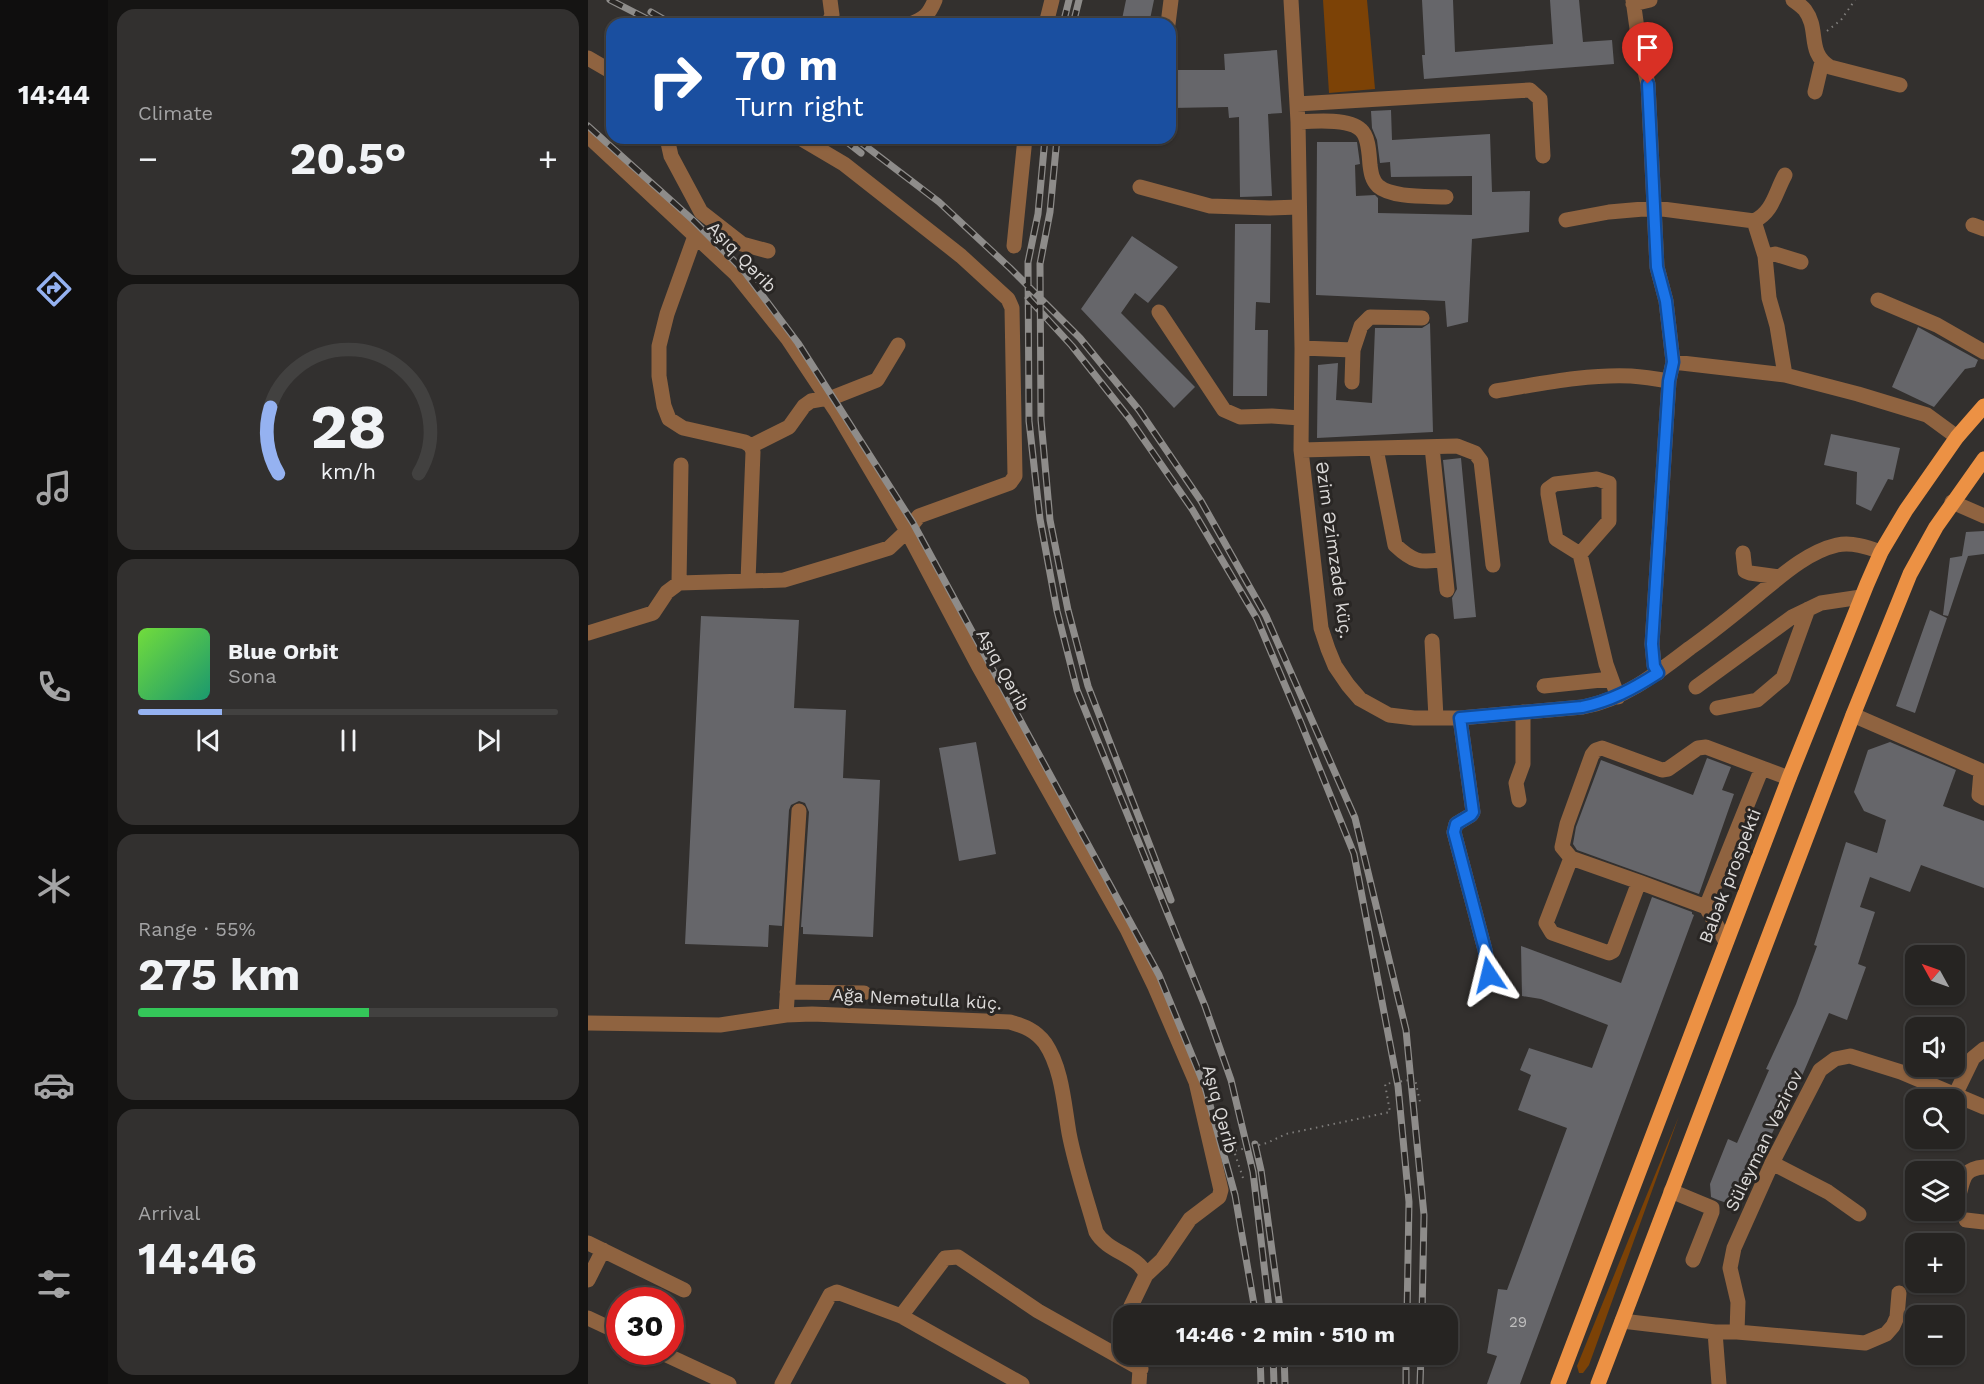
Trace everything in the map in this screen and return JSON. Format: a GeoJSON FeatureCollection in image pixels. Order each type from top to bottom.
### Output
{"type":"FeatureCollection","features":[{"type":"Feature","properties":{"kind":"main road","name":"Babək prospekti"},"geometry":{"type":"LineString","coordinates":[[1558,1384],[1789,778],[1861,597],[1881,552],[1906,510],[1958,437],[1984,406]]}},
{"type":"Feature","properties":{"kind":"main road"},"geometry":{"type":"LineString","coordinates":[[1599,1383],[1853,715],[1910,574],[1952,502],[1984,459]]}},
{"type":"Feature","properties":{"kind":"main road"},"geometry":{"type":"LineString","coordinates":[[1570,1384],[1569,1374],[1650,1166],[1678,1068]]}},
{"type":"Feature","properties":{"kind":"main road"},"geometry":{"type":"LineString","coordinates":[[1599,1383],[1625,1290],[1652,1239]]}},
{"type":"Feature","properties":{"kind":"street"},"geometry":{"type":"LineString","coordinates":[[830,0],[830,18]]}},
{"type":"Feature","properties":{"kind":"street"},"geometry":{"type":"LineString","coordinates":[[925,18],[930,13],[935,0]]}},
{"type":"Feature","properties":{"kind":"street"},"geometry":{"type":"LineString","coordinates":[[1048,18],[1052,0]]}},
{"type":"Feature","properties":{"kind":"street"},"geometry":{"type":"LineString","coordinates":[[1169,18],[1171,0]]}},
{"type":"Feature","properties":{"kind":"street","name":"Əzim Əzimzade küç."},"geometry":{"type":"LineString","coordinates":[[1291,0],[1298,122],[1302,348],[1301,450],[1322,628],[1335,666],[1360,699],[1389,715],[1414,718],[1460,718],[1582,707],[1617,697],[1658,673],[1779,578],[1819,552],[1836,545],[1848,544],[1881,552]]}},
{"type":"Feature","properties":{"kind":"street"},"geometry":{"type":"LineString","coordinates":[[1650,0],[1633,2],[1648,84],[1657,267],[1666,301],[1673,362],[1669,381],[1652,644],[1654,666],[1658,673]]}},
{"type":"Feature","properties":{"kind":"street"},"geometry":{"type":"LineString","coordinates":[[1793,0],[1805,10],[1811,22],[1816,54],[1822,62],[1830,67],[1900,85]]}},
{"type":"Feature","properties":{"kind":"street"},"geometry":{"type":"LineString","coordinates":[[588,58],[606,68]]}},
{"type":"Feature","properties":{"kind":"street"},"geometry":{"type":"LineString","coordinates":[[1815,92],[1822,62]]}},
{"type":"Feature","properties":{"kind":"street"},"geometry":{"type":"LineString","coordinates":[[1297,104],[1530,90],[1539,99],[1543,156]]}},
{"type":"Feature","properties":{"kind":"street"},"geometry":{"type":"LineString","coordinates":[[1298,122],[1332,121],[1356,126],[1362,130],[1367,140],[1372,176],[1378,185],[1389,192],[1446,197]]}},
{"type":"Feature","properties":{"kind":"street","name":"Aşıq Qərib"},"geometry":{"type":"LineString","coordinates":[[588,136],[736,274],[788,339],[828,399],[907,531],[972,655],[1126,929],[1155,987],[1196,1082],[1221,1190],[1218,1197],[1190,1219],[1162,1260],[1146,1275]]}},
{"type":"Feature","properties":{"kind":"street"},"geometry":{"type":"LineString","coordinates":[[668,144],[671,156],[701,212],[742,244],[768,251]]}},
{"type":"Feature","properties":{"kind":"street"},"geometry":{"type":"LineString","coordinates":[[588,633],[653,613],[667,592],[679,583],[784,580],[889,548],[919,516],[1010,483],[1015,476],[1012,308],[1008,299],[961,255],[844,164],[810,144]]}},
{"type":"Feature","properties":{"kind":"street"},"geometry":{"type":"LineString","coordinates":[[1014,246],[1024,144]]}},
{"type":"Feature","properties":{"kind":"street"},"geometry":{"type":"LineString","coordinates":[[1566,220],[1609,212],[1655,208],[1754,221],[1763,217],[1770,209],[1777,189],[1785,176]]}},
{"type":"Feature","properties":{"kind":"street"},"geometry":{"type":"LineString","coordinates":[[1140,187],[1210,206],[1299,207]]}},
{"type":"Feature","properties":{"kind":"street"},"geometry":{"type":"LineString","coordinates":[[1754,221],[1765,256],[1769,298],[1777,326],[1785,375]]}},
{"type":"Feature","properties":{"kind":"street"},"geometry":{"type":"LineString","coordinates":[[695,236],[667,314],[659,346],[659,376],[664,406],[669,419],[683,428],[745,442],[751,446],[753,452],[748,581]]}},
{"type":"Feature","properties":{"kind":"street"},"geometry":{"type":"LineString","coordinates":[[1765,256],[1775,254],[1801,262]]}},
{"type":"Feature","properties":{"kind":"street"},"geometry":{"type":"LineString","coordinates":[[1878,300],[1937,325],[1984,352]]}},
{"type":"Feature","properties":{"kind":"street"},"geometry":{"type":"LineString","coordinates":[[1159,312],[1224,410],[1240,417],[1300,418]]}},
{"type":"Feature","properties":{"kind":"street"},"geometry":{"type":"LineString","coordinates":[[1352,382],[1353,350],[1360,326],[1370,317],[1422,318]]}},
{"type":"Feature","properties":{"kind":"street"},"geometry":{"type":"LineString","coordinates":[[751,446],[789,427],[804,406],[811,401],[828,399],[877,380],[898,345]]}},
{"type":"Feature","properties":{"kind":"street"},"geometry":{"type":"LineString","coordinates":[[1302,348],[1353,350]]}},
{"type":"Feature","properties":{"kind":"street"},"geometry":{"type":"LineString","coordinates":[[1673,362],[1785,375],[1858,394],[1927,415],[1958,437]]}},
{"type":"Feature","properties":{"kind":"street"},"geometry":{"type":"LineString","coordinates":[[1496,391],[1576,378],[1610,376],[1632,376],[1669,381]]}},
{"type":"Feature","properties":{"kind":"street"},"geometry":{"type":"LineString","coordinates":[[1432,447],[1447,590]]}},
{"type":"Feature","properties":{"kind":"street"},"geometry":{"type":"LineString","coordinates":[[1301,450],[1462,447],[1475,453],[1480,461],[1493,565]]}},
{"type":"Feature","properties":{"kind":"street"},"geometry":{"type":"LineString","coordinates":[[1376,448],[1395,545],[1406,556],[1417,561],[1443,559]]}},
{"type":"Feature","properties":{"kind":"street"},"geometry":{"type":"LineString","coordinates":[[679,583],[681,465]]}},
{"type":"Feature","properties":{"kind":"street"},"geometry":{"type":"LineString","coordinates":[[1580,554],[1609,521],[1609,483],[1603,480],[1555,483],[1548,489],[1556,539],[1580,554],[1617,697]]}},
{"type":"Feature","properties":{"kind":"street"},"geometry":{"type":"LineString","coordinates":[[1952,502],[1984,516]]}},
{"type":"Feature","properties":{"kind":"street"},"geometry":{"type":"LineString","coordinates":[[1743,553],[1745,570],[1779,578]]}},
{"type":"Feature","properties":{"kind":"street"},"geometry":{"type":"LineString","coordinates":[[1696,687],[1771,631],[1808,609],[1821,603],[1861,597]]}},
{"type":"Feature","properties":{"kind":"street"},"geometry":{"type":"LineString","coordinates":[[1717,708],[1757,700],[1780,681],[1787,672],[1808,609]]}},
{"type":"Feature","properties":{"kind":"street"},"geometry":{"type":"LineString","coordinates":[[1432,641],[1436,718]]}},
{"type":"Feature","properties":{"kind":"street"},"geometry":{"type":"LineString","coordinates":[[1544,686],[1611,679]]}},
{"type":"Feature","properties":{"kind":"street"},"geometry":{"type":"LineString","coordinates":[[1519,800],[1516,785],[1523,764],[1524,712]]}},
{"type":"Feature","properties":{"kind":"street"},"geometry":{"type":"LineString","coordinates":[[1853,715],[1983,772],[1978,791],[1979,795],[1984,798]]}},
{"type":"Feature","properties":{"kind":"street"},"geometry":{"type":"LineString","coordinates":[[1460,718],[1473,812],[1456,824],[1454,832],[1485,950],[1489,975]]}},
{"type":"Feature","properties":{"kind":"street"},"geometry":{"type":"LineString","coordinates":[[1726,942],[1706,907],[1571,858],[1562,847],[1563,838],[1592,755],[1596,750],[1602,748],[1662,770],[1668,770],[1698,748],[1706,747],[1789,778]]}},
{"type":"Feature","properties":{"kind":"street"},"geometry":{"type":"LineString","coordinates":[[1706,907],[1762,768]]}},
{"type":"Feature","properties":{"kind":"street"},"geometry":{"type":"LineString","coordinates":[[786,1015],[799,811]]}},
{"type":"Feature","properties":{"kind":"street"},"geometry":{"type":"LineString","coordinates":[[1571,858],[1546,923],[1548,929],[1552,933],[1604,953],[1613,951],[1639,882]]}},
{"type":"Feature","properties":{"kind":"street"},"geometry":{"type":"LineString","coordinates":[[787,992],[864,993]]}},
{"type":"Feature","properties":{"kind":"street","name":"Ağa Nemətulla küç."},"geometry":{"type":"LineString","coordinates":[[588,1023],[720,1025],[786,1015],[812,1014],[1010,1022],[1035,1032],[1051,1054],[1065,1097],[1069,1133],[1096,1232],[1103,1243],[1140,1266],[1146,1275]]}},
{"type":"Feature","properties":{"kind":"street"},"geometry":{"type":"LineString","coordinates":[[1958,1089],[1974,1058],[1984,1049]]}},
{"type":"Feature","properties":{"kind":"street","name":"Süleyman Vəzirov"},"geometry":{"type":"LineString","coordinates":[[1737,1332],[1738,1302],[1730,1268],[1734,1248],[1772,1163],[1820,1070],[1835,1059],[1850,1056],[1901,1072],[1941,1089]]}},
{"type":"Feature","properties":{"kind":"street","name":"Süleyman Vəzirov"},"geometry":{"type":"LineString","coordinates":[[1965,1099],[1984,1107]]}},
{"type":"Feature","properties":{"kind":"street"},"geometry":{"type":"LineString","coordinates":[[1772,1163],[1828,1191],[1859,1214]]}},
{"type":"Feature","properties":{"kind":"street"},"geometry":{"type":"LineString","coordinates":[[1965,1176],[1972,1168],[1984,1167]]}},
{"type":"Feature","properties":{"kind":"street"},"geometry":{"type":"LineString","coordinates":[[1671,1191],[1712,1208],[1693,1260]]}},
{"type":"Feature","properties":{"kind":"street"},"geometry":{"type":"LineString","coordinates":[[1966,1220],[1984,1222]]}},
{"type":"Feature","properties":{"kind":"street"},"geometry":{"type":"LineString","coordinates":[[588,1243],[678,1287]]}},
{"type":"Feature","properties":{"kind":"street"},"geometry":{"type":"LineString","coordinates":[[588,1280],[603,1250]]}},
{"type":"Feature","properties":{"kind":"street"},"geometry":{"type":"LineString","coordinates":[[902,1316],[945,1258],[958,1257],[1038,1311],[1140,1369]]}},
{"type":"Feature","properties":{"kind":"street"},"geometry":{"type":"LineString","coordinates":[[1131,1305],[1146,1275]]}},
{"type":"Feature","properties":{"kind":"street"},"geometry":{"type":"LineString","coordinates":[[782,1384],[830,1295],[837,1292],[902,1316],[1022,1384]]}},
{"type":"Feature","properties":{"kind":"street"},"geometry":{"type":"LineString","coordinates":[[1622,1321],[1715,1332],[1865,1343],[1886,1334],[1893,1326],[1897,1317],[1899,1293]]}},
{"type":"Feature","properties":{"kind":"street"},"geometry":{"type":"LineString","coordinates":[[588,1318],[606,1326]]}},
{"type":"Feature","properties":{"kind":"street"},"geometry":{"type":"LineString","coordinates":[[1715,1332],[1719,1384]]}},
{"type":"Feature","properties":{"kind":"street"},"geometry":{"type":"LineString","coordinates":[[684,1363],[729,1384]]}},
{"type":"Feature","properties":{"kind":"path"},"geometry":{"type":"LineString","coordinates":[[1813,36],[1830,29],[1855,0]]}},
{"type":"Feature","properties":{"kind":"path"},"geometry":{"type":"LineString","coordinates":[[1243,1178],[1234,1151],[1267,1143],[1286,1134],[1390,1112],[1385,1083],[1415,1079],[1420,1102]]}},
{"type":"Feature","properties":{"kind":"shaded area"},"geometry":{"type":"Polygon","coordinates":[[[1323,0],[1367,0],[1375,89],[1329,93],[1323,0]]]}},
{"type":"Feature","properties":{"kind":"shaded area"},"geometry":{"type":"Polygon","coordinates":[[[1679,1116],[1589,1365],[1583,1373],[1579,1373],[1577,1366],[1679,1116]]]}},
{"type":"Feature","properties":{"kind":"building"},"geometry":{"type":"Polygon","coordinates":[[[1126,0],[1154,0],[1150,18],[1122,18],[1126,0]]]}},
{"type":"Feature","properties":{"kind":"building"},"geometry":{"type":"Polygon","coordinates":[[[1422,0],[1453,0],[1455,52],[1553,44],[1550,0],[1579,0],[1583,42],[1612,40],[1614,64],[1424,79],[1422,0]]]}},
{"type":"Feature","properties":{"kind":"building"},"geometry":{"type":"Polygon","coordinates":[[[1277,50],[1282,113],[1268,114],[1272,196],[1240,197],[1239,117],[1229,118],[1228,107],[1176,108],[1176,70],[1225,70],[1224,54],[1277,50]]]}},
{"type":"Feature","properties":{"kind":"building"},"geometry":{"type":"Polygon","coordinates":[[[1391,110],[1392,140],[1490,134],[1492,192],[1530,191],[1529,232],[1472,239],[1468,322],[1447,327],[1445,301],[1316,295],[1317,142],[1357,142],[1360,164],[1355,165],[1356,196],[1375,195],[1378,198],[1378,213],[1472,215],[1472,176],[1391,177],[1390,162],[1380,163],[1377,140],[1372,128],[1371,111],[1391,110]]]}},
{"type":"Feature","properties":{"kind":"building"},"geometry":{"type":"Polygon","coordinates":[[[1235,224],[1271,224],[1270,303],[1256,302],[1255,330],[1268,330],[1267,396],[1233,396],[1235,224]]]}},
{"type":"Feature","properties":{"kind":"building"},"geometry":{"type":"Polygon","coordinates":[[[1132,236],[1178,267],[1148,303],[1135,293],[1121,313],[1195,387],[1174,408],[1081,309],[1132,236]]]}},
{"type":"Feature","properties":{"kind":"building"},"geometry":{"type":"Polygon","coordinates":[[[1430,323],[1433,432],[1317,438],[1318,365],[1338,363],[1336,400],[1372,403],[1375,328],[1422,328],[1430,323]]]}},
{"type":"Feature","properties":{"kind":"building"},"geometry":{"type":"Polygon","coordinates":[[[1918,327],[1978,360],[1975,367],[1965,369],[1934,407],[1892,387],[1918,327]]]}},
{"type":"Feature","properties":{"kind":"building"},"geometry":{"type":"Polygon","coordinates":[[[1831,434],[1900,448],[1893,480],[1888,479],[1871,511],[1856,504],[1857,472],[1824,465],[1831,434]]]}},
{"type":"Feature","properties":{"kind":"building"},"geometry":{"type":"Polygon","coordinates":[[[1461,458],[1476,617],[1454,619],[1452,598],[1457,589],[1443,460],[1461,458]]]}},
{"type":"Feature","properties":{"kind":"building"},"geometry":{"type":"Polygon","coordinates":[[[1984,531],[1984,554],[1968,556],[1948,616],[1943,615],[1950,558],[1962,556],[1966,532],[1984,531]]]}},
{"type":"Feature","properties":{"kind":"building"},"geometry":{"type":"Polygon","coordinates":[[[1930,610],[1947,618],[1915,713],[1896,706],[1930,610]]]}},
{"type":"Feature","properties":{"kind":"building"},"geometry":{"type":"Polygon","coordinates":[[[701,616],[799,620],[794,708],[846,710],[843,778],[880,780],[873,937],[803,934],[803,927],[801,927],[809,812],[805,803],[799,801],[791,805],[789,810],[782,926],[769,925],[768,947],[685,944],[701,616]]]}},
{"type":"Feature","properties":{"kind":"building"},"geometry":{"type":"Polygon","coordinates":[[[976,742],[996,854],[959,861],[939,748],[976,742]]]}},
{"type":"Feature","properties":{"kind":"building"},"geometry":{"type":"Polygon","coordinates":[[[1890,742],[1956,770],[1943,806],[1984,821],[1984,888],[1921,865],[1910,892],[1870,877],[1860,907],[1875,912],[1858,964],[1866,967],[1847,1020],[1829,1013],[1799,1083],[1797,1082],[1736,1206],[1718,1200],[1711,1197],[1710,1184],[1728,1139],[1737,1143],[1769,1070],[1766,1069],[1796,1004],[1817,946],[1814,945],[1846,842],[1877,853],[1886,820],[1864,811],[1854,792],[1868,750],[1890,742]]]}},
{"type":"Feature","properties":{"kind":"building"},"geometry":{"type":"Polygon","coordinates":[[[1707,758],[1731,767],[1722,790],[1734,794],[1699,894],[1577,850],[1573,844],[1576,827],[1601,760],[1693,795],[1707,758]]]}},
{"type":"Feature","properties":{"kind":"building"},"geometry":{"type":"Polygon","coordinates":[[[1652,897],[1692,912],[1694,915],[1520,1384],[1487,1384],[1497,1356],[1487,1353],[1498,1289],[1507,1290],[1567,1128],[1518,1110],[1531,1075],[1520,1070],[1529,1048],[1592,1068],[1608,1025],[1541,999],[1522,996],[1521,946],[1621,983],[1652,897]]]}},
{"type":"Feature","properties":{"kind":"railway"},"geometry":{"type":"LineString","coordinates":[[610,0],[645,18]]}},
{"type":"Feature","properties":{"kind":"railway"},"geometry":{"type":"LineString","coordinates":[[1064,18],[1069,0]]}},
{"type":"Feature","properties":{"kind":"railway"},"geometry":{"type":"LineString","coordinates":[[1074,18],[1079,0]]}},
{"type":"Feature","properties":{"kind":"railway"},"geometry":{"type":"LineString","coordinates":[[651,12],[662,18]]}},
{"type":"Feature","properties":{"kind":"railway"},"geometry":{"type":"LineString","coordinates":[[588,126],[606,142]]}},
{"type":"Feature","properties":{"kind":"railway"},"geometry":{"type":"LineString","coordinates":[[608,144],[694,221],[744,271],[798,343],[913,523],[1159,975],[1205,1087],[1235,1195],[1254,1305]]}},
{"type":"Feature","properties":{"kind":"railway"},"geometry":{"type":"LineString","coordinates":[[850,144],[861,153]]}},
{"type":"Feature","properties":{"kind":"railway"},"geometry":{"type":"LineString","coordinates":[[863,144],[939,202],[1080,338],[1139,410],[1201,501],[1266,616],[1355,818],[1406,1030],[1424,1215],[1422,1305]]}},
{"type":"Feature","properties":{"kind":"railway"},"geometry":{"type":"LineString","coordinates":[[1044,144],[1038,214],[1028,262],[1029,421],[1040,519],[1057,611],[1077,690],[1205,1006],[1231,1080],[1253,1172],[1269,1305]]}},
{"type":"Feature","properties":{"kind":"railway"},"geometry":{"type":"LineString","coordinates":[[1056,144],[1050,212],[1040,264],[1041,420],[1050,520],[1068,610],[1088,686],[1171,900]]}},
{"type":"Feature","properties":{"kind":"railway"},"geometry":{"type":"LineString","coordinates":[[1028,298],[1072,346],[1129,418],[1192,509],[1257,619],[1354,854],[1398,1086],[1409,1202],[1407,1305]]}},
{"type":"Feature","properties":{"kind":"railway"},"geometry":{"type":"LineString","coordinates":[[1255,1144],[1261,1170],[1279,1305]]}},
{"type":"Feature","properties":{"kind":"railway"},"geometry":{"type":"LineString","coordinates":[[1260,1365],[1261,1384]]}},
{"type":"Feature","properties":{"kind":"railway"},"geometry":{"type":"LineString","coordinates":[[1273,1365],[1274,1384]]}},
{"type":"Feature","properties":{"kind":"railway"},"geometry":{"type":"LineString","coordinates":[[1284,1365],[1285,1384]]}},
{"type":"Feature","properties":{"kind":"railway"},"geometry":{"type":"LineString","coordinates":[[1406,1365],[1406,1384]]}},
{"type":"Feature","properties":{"kind":"railway"},"geometry":{"type":"LineString","coordinates":[[1420,1384],[1421,1365]]}},
{"type":"Feature","properties":{"kind":"route"},"geometry":{"type":"LineString","coordinates":[[1489,975],[1485,950],[1454,832],[1456,824],[1473,812],[1460,718],[1600,704],[1630,691],[1658,673],[1654,666],[1652,644],[1669,381],[1673,362],[1666,301],[1657,267],[1648,84]]}}]}
